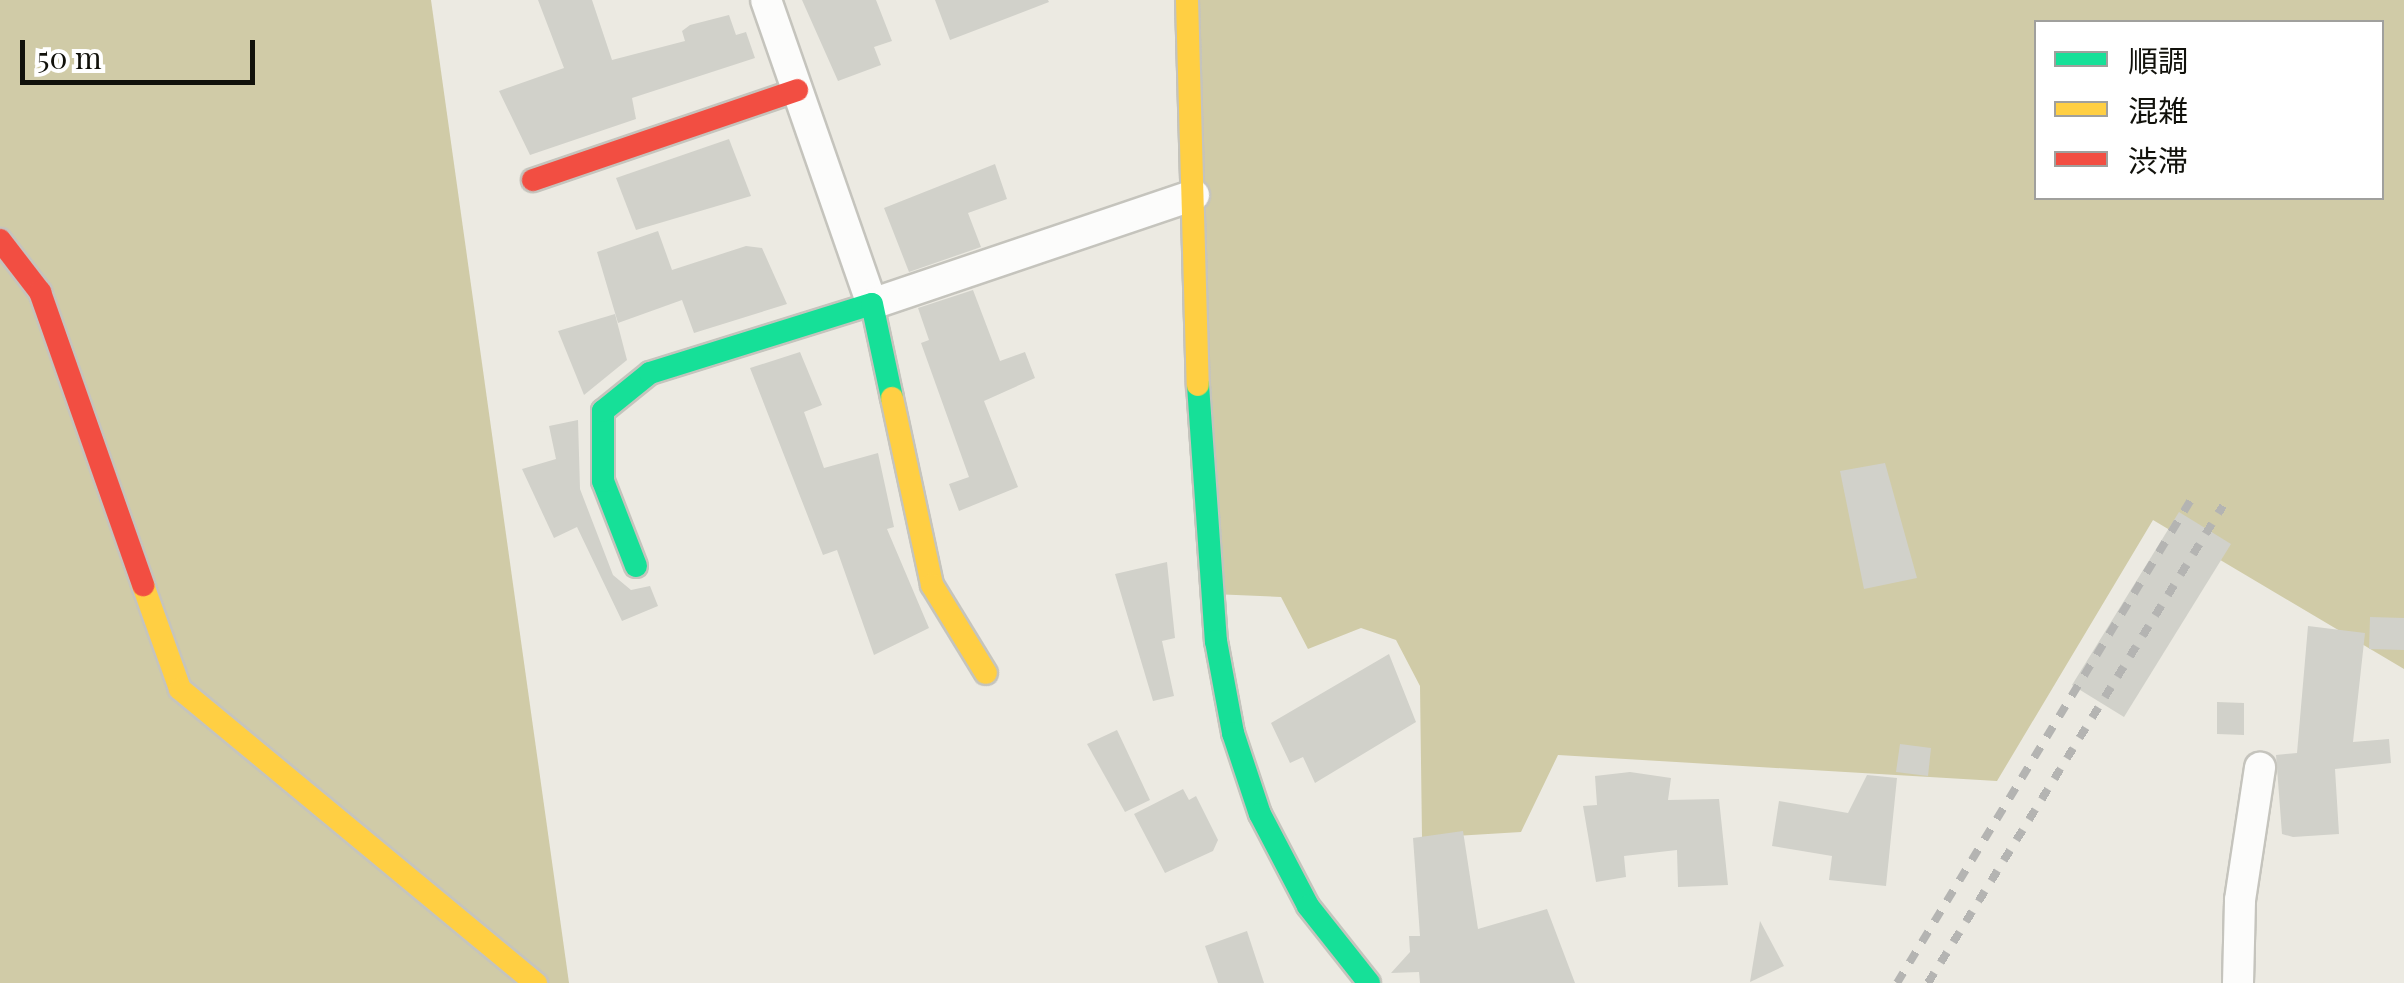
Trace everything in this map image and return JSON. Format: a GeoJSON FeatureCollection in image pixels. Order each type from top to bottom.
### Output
{"type":"FeatureCollection","features":[{"type":"Feature","properties":{"kind":"street"},"geometry":{"type":"LineString","coordinates":[[766,0],[872,304],[932,585],[986,673]]}},
{"type":"Feature","properties":{"kind":"street"},"geometry":{"type":"LineString","coordinates":[[1186,0],[1202,488],[1233,733],[1260,814],[1308,906],[1369,983]]}},
{"type":"Feature","properties":{"kind":"street"},"geometry":{"type":"LineString","coordinates":[[533,180],[797,90]]}},
{"type":"Feature","properties":{"kind":"street"},"geometry":{"type":"LineString","coordinates":[[636,566],[603,481],[603,412],[650,373],[872,304],[1194,195]]}},
{"type":"Feature","properties":{"kind":"street"},"geometry":{"type":"LineString","coordinates":[[0,240],[40,292],[180,689],[536,983]]}},
{"type":"Feature","properties":{"kind":"street"},"geometry":{"type":"LineString","coordinates":[[2238,983],[2240,900],[2260,768]]}},
{"type":"Feature","properties":{"kind":"shaded area"},"geometry":{"type":"Polygon","coordinates":[[[0,0],[431,0],[569,983],[0,983],[0,0]]]}},
{"type":"Feature","properties":{"kind":"shaded area"},"geometry":{"type":"Polygon","coordinates":[[[1187,0],[2404,0],[2404,669],[2153,520],[1997,781],[1558,755],[1521,832],[1422,838],[1420,686],[1396,640],[1361,628],[1308,649],[1281,597],[1212,594],[1187,0]]]}},
{"type":"Feature","properties":{"kind":"building"},"geometry":{"type":"Polygon","coordinates":[[[538,0],[592,0],[612,60],[685,41],[682,31],[690,25],[729,15],[736,35],[746,32],[755,58],[632,98],[636,119],[530,155],[499,91],[564,68],[538,0]]]}},
{"type":"Feature","properties":{"kind":"building"},"geometry":{"type":"Polygon","coordinates":[[[802,0],[876,0],[892,41],[874,47],[881,65],[838,81],[802,0]]]}},
{"type":"Feature","properties":{"kind":"building"},"geometry":{"type":"Polygon","coordinates":[[[935,0],[1048,0],[1049,2],[950,40],[935,0]]]}},
{"type":"Feature","properties":{"kind":"building"},"geometry":{"type":"Polygon","coordinates":[[[729,139],[751,196],[636,230],[616,178],[729,139]]]}},
{"type":"Feature","properties":{"kind":"building"},"geometry":{"type":"Polygon","coordinates":[[[995,164],[1007,199],[968,213],[981,247],[909,272],[884,208],[995,164]]]}},
{"type":"Feature","properties":{"kind":"building"},"geometry":{"type":"Polygon","coordinates":[[[658,231],[672,270],[746,246],[762,248],[787,304],[694,333],[682,300],[618,323],[597,252],[658,231]]]}},
{"type":"Feature","properties":{"kind":"building"},"geometry":{"type":"Polygon","coordinates":[[[973,290],[1000,361],[1025,352],[1035,378],[984,401],[1018,487],[959,511],[949,484],[969,477],[921,343],[929,340],[918,308],[973,290]]]}},
{"type":"Feature","properties":{"kind":"building"},"geometry":{"type":"Polygon","coordinates":[[[615,314],[627,360],[584,395],[558,331],[615,314]]]}},
{"type":"Feature","properties":{"kind":"building"},"geometry":{"type":"Polygon","coordinates":[[[800,352],[822,405],[804,412],[824,468],[878,453],[894,527],[887,529],[929,628],[874,655],[837,550],[823,555],[750,368],[800,352]]]}},
{"type":"Feature","properties":{"kind":"building"},"geometry":{"type":"Polygon","coordinates":[[[578,420],[580,489],[613,575],[631,590],[650,586],[658,606],[622,621],[577,527],[554,538],[522,469],[556,459],[549,426],[578,420]]]}},
{"type":"Feature","properties":{"kind":"building"},"geometry":{"type":"Polygon","coordinates":[[[1885,463],[1917,578],[1864,589],[1840,471],[1885,463]]]}},
{"type":"Feature","properties":{"kind":"building"},"geometry":{"type":"Polygon","coordinates":[[[2179,512],[2231,544],[2124,717],[2072,685],[2179,512]]]}},
{"type":"Feature","properties":{"kind":"building"},"geometry":{"type":"Polygon","coordinates":[[[1167,562],[1175,638],[1162,641],[1174,696],[1153,701],[1115,574],[1167,562]]]}},
{"type":"Feature","properties":{"kind":"building"},"geometry":{"type":"Polygon","coordinates":[[[2370,617],[2404,618],[2404,650],[2369,649],[2370,617]]]}},
{"type":"Feature","properties":{"kind":"building"},"geometry":{"type":"Polygon","coordinates":[[[2308,626],[2365,633],[2353,742],[2389,739],[2391,763],[2335,769],[2339,834],[2293,837],[2282,834],[2276,755],[2297,753],[2308,626]]]}},
{"type":"Feature","properties":{"kind":"building"},"geometry":{"type":"Polygon","coordinates":[[[1389,654],[1416,722],[1315,783],[1303,757],[1290,763],[1271,723],[1389,654]]]}},
{"type":"Feature","properties":{"kind":"building"},"geometry":{"type":"Polygon","coordinates":[[[2217,702],[2244,703],[2244,735],[2217,734],[2217,702]]]}},
{"type":"Feature","properties":{"kind":"building"},"geometry":{"type":"Polygon","coordinates":[[[1117,730],[1150,800],[1125,812],[1087,744],[1117,730]]]}},
{"type":"Feature","properties":{"kind":"building"},"geometry":{"type":"Polygon","coordinates":[[[1900,744],[1931,748],[1928,776],[1896,772],[1900,744]]]}},
{"type":"Feature","properties":{"kind":"building"},"geometry":{"type":"Polygon","coordinates":[[[1630,772],[1671,778],[1668,800],[1719,799],[1728,885],[1678,887],[1677,850],[1624,856],[1626,877],[1596,882],[1583,806],[1597,805],[1595,776],[1630,772]]]}},
{"type":"Feature","properties":{"kind":"building"},"geometry":{"type":"Polygon","coordinates":[[[1867,775],[1897,778],[1886,886],[1829,880],[1832,856],[1772,846],[1779,801],[1848,813],[1867,775]]]}},
{"type":"Feature","properties":{"kind":"building"},"geometry":{"type":"Polygon","coordinates":[[[1183,789],[1189,800],[1196,796],[1218,840],[1213,851],[1165,873],[1134,814],[1183,789]]]}},
{"type":"Feature","properties":{"kind":"building"},"geometry":{"type":"Polygon","coordinates":[[[1463,831],[1478,929],[1547,909],[1575,983],[1420,983],[1419,972],[1391,973],[1410,952],[1409,936],[1420,936],[1413,838],[1463,831]]]}},
{"type":"Feature","properties":{"kind":"building"},"geometry":{"type":"Polygon","coordinates":[[[1760,921],[1784,966],[1750,982],[1760,921]]]}},
{"type":"Feature","properties":{"kind":"building"},"geometry":{"type":"Polygon","coordinates":[[[1247,931],[1264,983],[1218,983],[1205,946],[1247,931]]]}},
{"type":"Feature","properties":{"kind":"railway"},"geometry":{"type":"LineString","coordinates":[[1897,983],[2195,493]]}},
{"type":"Feature","properties":{"kind":"railway"},"geometry":{"type":"LineString","coordinates":[[1928,983],[2223,506]]}},
{"type":"Feature","properties":{"kind":"traffic: fast"},"geometry":{"type":"LineString","coordinates":[[636,566],[603,481],[603,411],[650,373],[872,304],[892,398]]}},
{"type":"Feature","properties":{"kind":"traffic: fast"},"geometry":{"type":"LineString","coordinates":[[1198,385],[1216,641],[1233,733],[1260,814],[1308,906],[1369,983]]}},
{"type":"Feature","properties":{"kind":"traffic: slow"},"geometry":{"type":"LineString","coordinates":[[1187,0],[1198,385]]}},
{"type":"Feature","properties":{"kind":"traffic: slow"},"geometry":{"type":"LineString","coordinates":[[892,398],[932,585],[986,673]]}},
{"type":"Feature","properties":{"kind":"traffic: slow"},"geometry":{"type":"LineString","coordinates":[[143,585],[180,689],[536,983]]}},
{"type":"Feature","properties":{"kind":"traffic: jam"},"geometry":{"type":"LineString","coordinates":[[533,180],[797,90]]}},
{"type":"Feature","properties":{"kind":"traffic: jam"},"geometry":{"type":"LineString","coordinates":[[0,240],[40,292],[143,585]]}}]}
